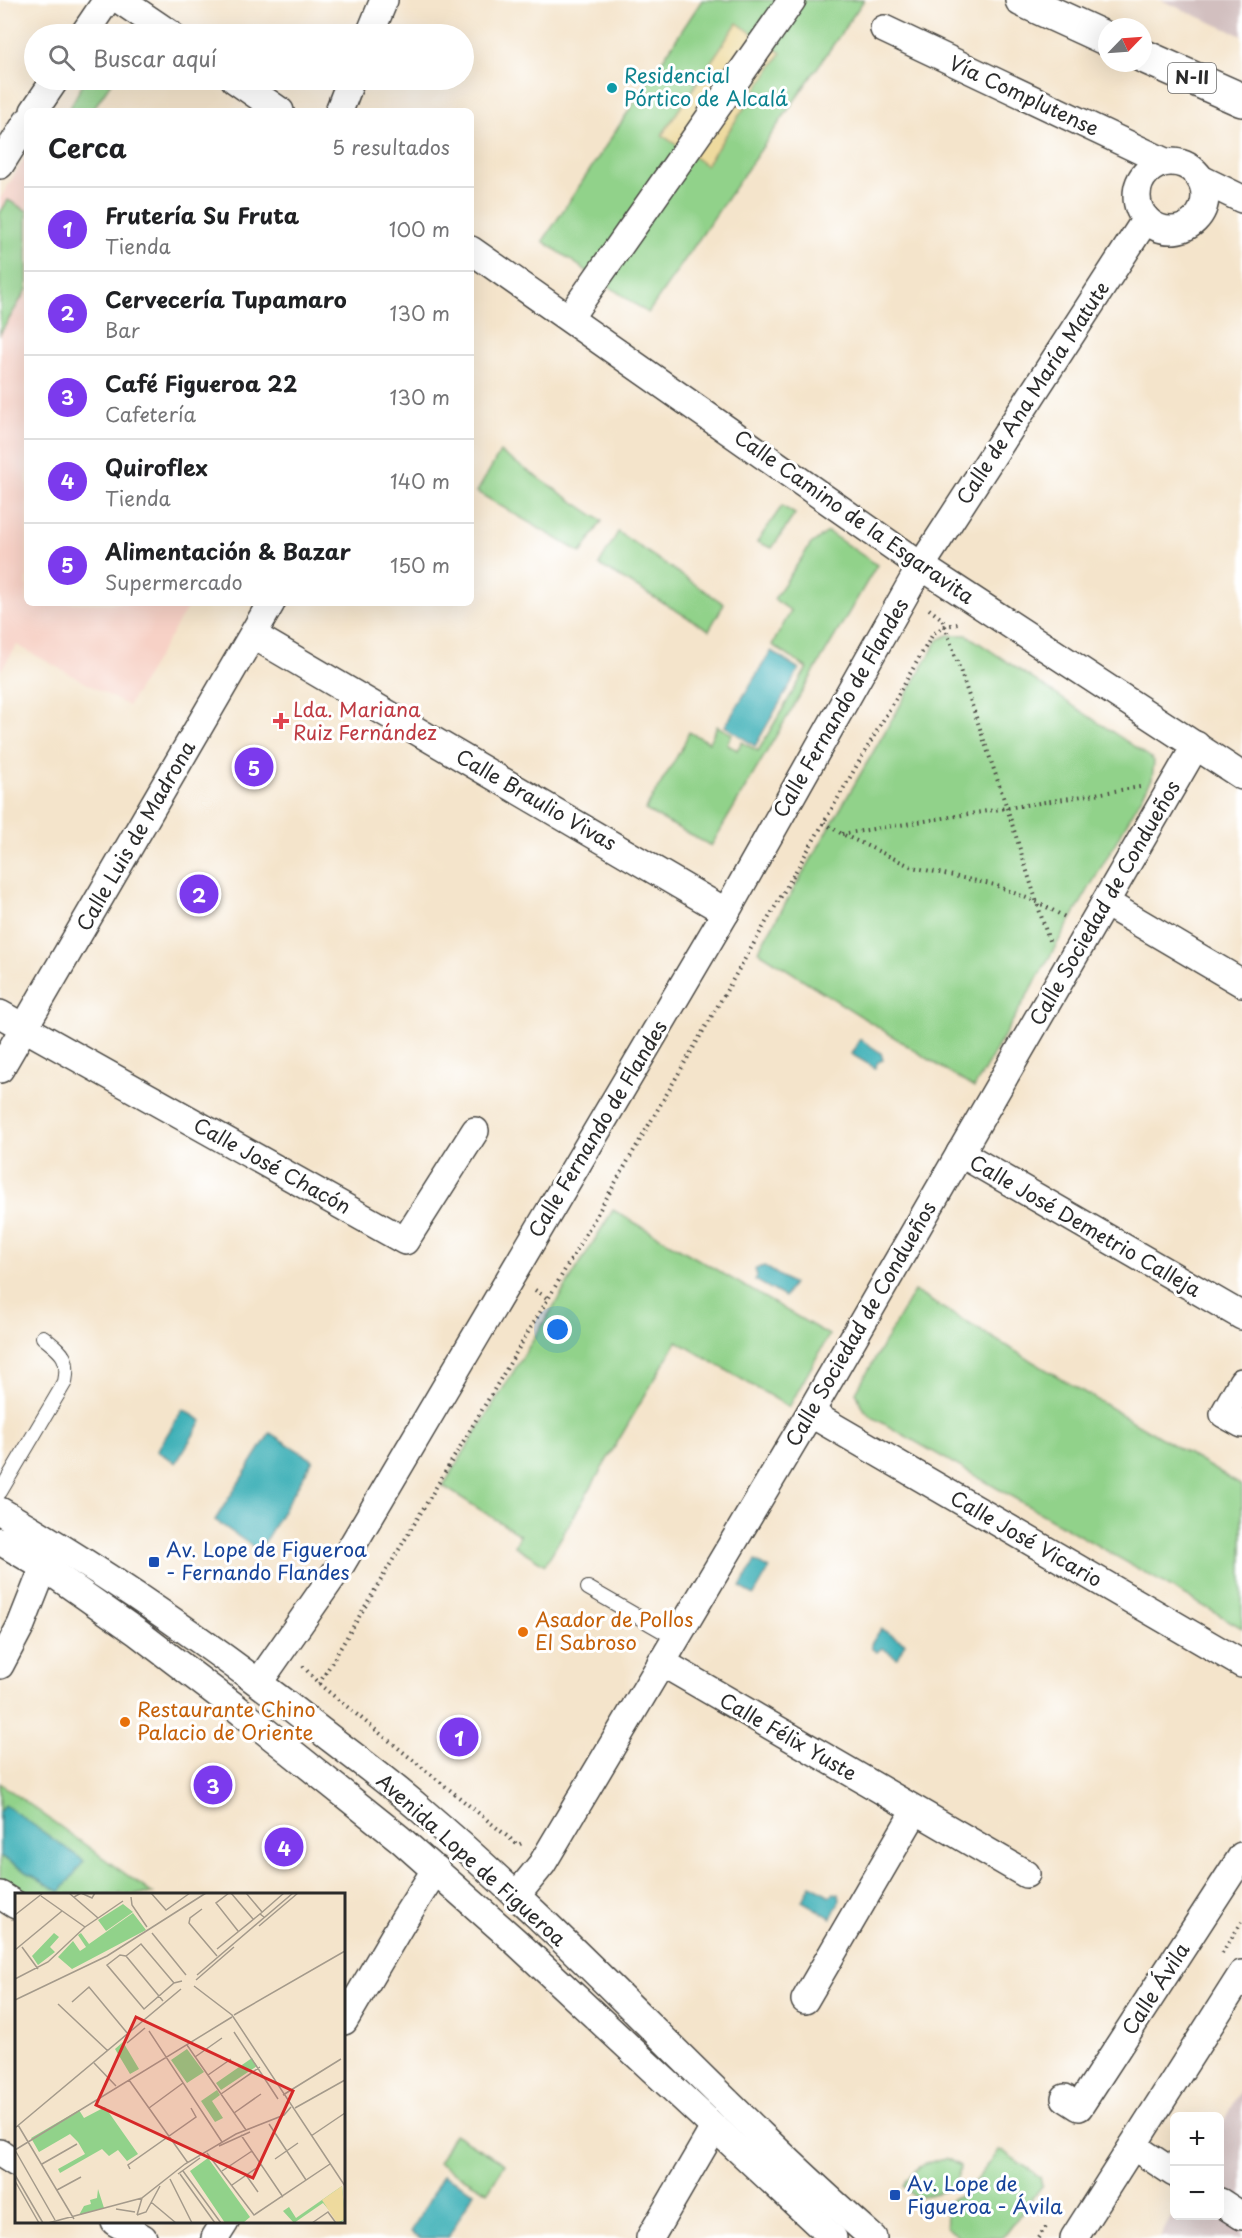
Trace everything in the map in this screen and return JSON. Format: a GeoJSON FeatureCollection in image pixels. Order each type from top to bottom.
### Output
{"type":"FeatureCollection","features":[{"type":"Feature","properties":{"kind":"main road"},"geometry":{"type":"LineString","coordinates":[[1022,0],[1098,35]]}},
{"type":"Feature","properties":{"kind":"main road","name":"N-II"},"geometry":{"type":"LineString","coordinates":[[1152,60],[1242,100]]}},
{"type":"Feature","properties":{"kind":"street"},"geometry":{"type":"LineString","coordinates":[[91,24],[107,0]]}},
{"type":"Feature","properties":{"kind":"street"},"geometry":{"type":"LineString","coordinates":[[120,0],[155,24]]}},
{"type":"Feature","properties":{"kind":"street"},"geometry":{"type":"LineString","coordinates":[[374,24],[384,0]]}},
{"type":"Feature","properties":{"kind":"street"},"geometry":{"type":"LineString","coordinates":[[569,318],[792,0]]}},
{"type":"Feature","properties":{"kind":"street","name":"Vía Complutense"},"geometry":{"type":"LineString","coordinates":[[884,29],[1165,162]]}},
{"type":"Feature","properties":{"kind":"street"},"geometry":{"type":"LineString","coordinates":[[36,108],[48,90]]}},
{"type":"Feature","properties":{"kind":"street"},"geometry":{"type":"LineString","coordinates":[[250,90],[276,108]]}},
{"type":"Feature","properties":{"kind":"street"},"geometry":{"type":"LineString","coordinates":[[340,108],[347,90]]}},
{"type":"Feature","properties":{"kind":"street"},"geometry":{"type":"LineString","coordinates":[[0,165],[24,127]]}},
{"type":"Feature","properties":{"kind":"street"},"geometry":{"type":"LineString","coordinates":[[1201,179],[1205,189],[1202,211],[1187,227],[1165,230],[1154,226],[1146,219],[1137,201],[1140,180],[1146,172],[1165,162],[1185,165],[1201,179],[1242,199]]}},
{"type":"Feature","properties":{"kind":"street","name":"Calle de Ana María Matute"},"geometry":{"type":"LineString","coordinates":[[921,566],[1146,219]]}},
{"type":"Feature","properties":{"kind":"street","name":"Calle Camino de la Esgaravita"},"geometry":{"type":"LineString","coordinates":[[474,252],[921,566],[1242,776]]}},
{"type":"Feature","properties":{"kind":"street","name":"Calle Fernando de Flandes"},"geometry":{"type":"LineString","coordinates":[[259,1682],[342,1563],[726,912],[921,566]]}},
{"type":"Feature","properties":{"kind":"street","name":"Calle Luis de Madrona"},"geometry":{"type":"LineString","coordinates":[[0,1069],[269,606]]}},
{"type":"Feature","properties":{"kind":"street","name":"Calle Braulio Vivas"},"geometry":{"type":"LineString","coordinates":[[253,635],[726,912]]}},
{"type":"Feature","properties":{"kind":"street","name":"Calle Sociedad de Condueños"},"geometry":{"type":"LineString","coordinates":[[516,1896],[542,1864],[810,1413],[1196,745]]}},
{"type":"Feature","properties":{"kind":"street"},"geometry":{"type":"LineString","coordinates":[[1106,903],[1242,983]]}},
{"type":"Feature","properties":{"kind":"street"},"geometry":{"type":"LineString","coordinates":[[0,1014],[24,1028]]}},
{"type":"Feature","properties":{"kind":"street","name":"Calle José Chacón"},"geometry":{"type":"LineString","coordinates":[[24,1028],[405,1241],[475,1131]]}},
{"type":"Feature","properties":{"kind":"street","name":"Calle José Demetrio Calleja"},"geometry":{"type":"LineString","coordinates":[[960,1153],[1242,1316]]}},
{"type":"Feature","properties":{"kind":"street"},"geometry":{"type":"LineString","coordinates":[[1242,1382],[1224,1414],[1242,1424]]}},
{"type":"Feature","properties":{"kind":"street","name":"Calle José Vicario"},"geometry":{"type":"LineString","coordinates":[[810,1413],[1242,1664]]}},
{"type":"Feature","properties":{"kind":"street","name":"Avenida Lope de Figueroa"},"geometry":{"type":"LineString","coordinates":[[0,1511],[64,1548],[259,1682],[419,1808],[516,1896],[723,2098],[873,2238]]}},
{"type":"Feature","properties":{"kind":"street","name":"Avenida Lope de Figueroa"},"geometry":{"type":"LineString","coordinates":[[0,1541],[44,1567],[138,1633],[235,1707],[436,1869],[833,2238]]}},
{"type":"Feature","properties":{"kind":"street"},"geometry":{"type":"LineString","coordinates":[[0,1665],[21,1625],[44,1567]]}},
{"type":"Feature","properties":{"kind":"street","name":"Calle Félix Yuste"},"geometry":{"type":"LineString","coordinates":[[661,1662],[1026,1874]]}},
{"type":"Feature","properties":{"kind":"street"},"geometry":{"type":"LineString","coordinates":[[805,2000],[915,1811]]}},
{"type":"Feature","properties":{"kind":"street","name":"Calle Ávila"},"geometry":{"type":"LineString","coordinates":[[1065,2098],[1079,2107],[1242,1856]]}},
{"type":"Feature","properties":{"kind":"street"},"geometry":{"type":"LineString","coordinates":[[345,2019],[436,1869]]}},
{"type":"Feature","properties":{"kind":"street"},"geometry":{"type":"LineString","coordinates":[[0,1895],[15,1904]]}},
{"type":"Feature","properties":{"kind":"street"},"geometry":{"type":"LineString","coordinates":[[1074,2238],[1242,1974]]}},
{"type":"Feature","properties":{"kind":"street"},"geometry":{"type":"LineString","coordinates":[[650,2238],[714,2128]]}},
{"type":"Feature","properties":{"kind":"street"},"geometry":{"type":"LineString","coordinates":[[1133,2146],[1170,2170]]}},
{"type":"Feature","properties":{"kind":"street"},"geometry":{"type":"LineString","coordinates":[[0,2153],[15,2162]]}},
{"type":"Feature","properties":{"kind":"street"},"geometry":{"type":"LineString","coordinates":[[1224,2205],[1242,2216]]}},
{"type":"Feature","properties":{"kind":"street"},"geometry":{"type":"LineString","coordinates":[[117,2223],[142,2238]]}},
{"type":"Feature","properties":{"kind":"street"},"geometry":{"type":"LineString","coordinates":[[215,2238],[224,2223]]}},
{"type":"Feature","properties":{"kind":"lane"},"geometry":{"type":"LineString","coordinates":[[0,1492],[65,1382],[68,1368],[64,1354],[43,1337]]}},
{"type":"Feature","properties":{"kind":"lane"},"geometry":{"type":"LineString","coordinates":[[588,1588],[675,1638]]}},
{"type":"Feature","properties":{"kind":"path"},"geometry":{"type":"LineString","coordinates":[[906,593],[942,619],[945,626],[1039,903],[1052,952]]}},
{"type":"Feature","properties":{"kind":"path"},"geometry":{"type":"LineString","coordinates":[[527,1841],[518,1845],[319,1684],[548,1299],[933,634],[945,626],[957,624],[968,627]]}},
{"type":"Feature","properties":{"kind":"path"},"geometry":{"type":"LineString","coordinates":[[842,834],[1147,786]]}},
{"type":"Feature","properties":{"kind":"path"},"geometry":{"type":"LineString","coordinates":[[824,823],[912,867],[995,885],[1039,903],[1070,920]]}},
{"type":"Feature","properties":{"kind":"shaded area"},"geometry":{"type":"Polygon","coordinates":[[[1161,0],[1242,0],[1242,36],[1161,0]]]}},
{"type":"Feature","properties":{"kind":"shaded area"},"geometry":{"type":"Polygon","coordinates":[[[24,160],[24,606],[188,606],[128,706],[17,645],[0,672],[0,199],[24,160]]]}},
{"type":"Feature","properties":{"kind":"shaded area"},"geometry":{"type":"Polygon","coordinates":[[[1242,2086],[1242,2238],[1160,2238],[1170,2219],[1224,2220],[1224,2120],[1242,2086]]]}},
{"type":"Feature","properties":{"kind":"green space"},"geometry":{"type":"Polygon","coordinates":[[[702,0],[864,0],[648,313],[543,241],[702,0]]]}},
{"type":"Feature","properties":{"kind":"green space"},"geometry":{"type":"Polygon","coordinates":[[[80,90],[106,90],[94,108],[70,108],[80,90]]]}},
{"type":"Feature","properties":{"kind":"green space"},"geometry":{"type":"Polygon","coordinates":[[[8,200],[24,209],[24,294],[0,334],[0,213],[8,200]]]}},
{"type":"Feature","properties":{"kind":"green space"},"geometry":{"type":"Polygon","coordinates":[[[500,452],[602,521],[581,553],[477,492],[500,452]]]}},
{"type":"Feature","properties":{"kind":"green space"},"geometry":{"type":"Polygon","coordinates":[[[782,506],[795,514],[772,548],[757,542],[782,506]]]}},
{"type":"Feature","properties":{"kind":"green space"},"geometry":{"type":"Polygon","coordinates":[[[618,532],[724,604],[709,630],[599,565],[618,532]]]}},
{"type":"Feature","properties":{"kind":"green space"},"geometry":{"type":"Polygon","coordinates":[[[828,532],[877,565],[711,846],[645,810],[689,732],[709,742],[717,726],[732,734],[727,744],[737,750],[742,742],[758,751],[807,668],[772,645],[791,611],[774,599],[811,544],[828,532]]]}},
{"type":"Feature","properties":{"kind":"green space"},"geometry":{"type":"Polygon","coordinates":[[[948,635],[967,635],[1154,761],[1152,779],[974,1088],[758,951],[938,640],[948,635]]]}},
{"type":"Feature","properties":{"kind":"green space"},"geometry":{"type":"Polygon","coordinates":[[[613,1210],[829,1335],[789,1407],[677,1341],[545,1565],[515,1546],[520,1535],[443,1486],[613,1210]]]}},
{"type":"Feature","properties":{"kind":"green space"},"geometry":{"type":"Polygon","coordinates":[[[914,1291],[1242,1486],[1242,1628],[872,1417],[862,1407],[856,1392],[914,1291]]]}},
{"type":"Feature","properties":{"kind":"green space"},"geometry":{"type":"Polygon","coordinates":[[[0,1783],[152,1893],[21,1893],[0,1881],[0,1783]]]}},
{"type":"Feature","properties":{"kind":"green space"},"geometry":{"type":"Polygon","coordinates":[[[454,2134],[505,2164],[488,2192],[438,2163],[454,2134]]]}},
{"type":"Feature","properties":{"kind":"green space"},"geometry":{"type":"Polygon","coordinates":[[[999,2151],[1004,2152],[1040,2177],[1042,2186],[1002,2238],[959,2238],[947,2227],[946,2210],[951,2200],[960,2196],[976,2180],[999,2151]]]}},
{"type":"Feature","properties":{"kind":"green space"},"geometry":{"type":"Polygon","coordinates":[[[946,2158],[960,2166],[955,2181],[945,2190],[915,2197],[904,2186],[911,2174],[921,2166],[946,2158]]]}},
{"type":"Feature","properties":{"kind":"sand"},"geometry":{"type":"Polygon","coordinates":[[[737,23],[781,53],[706,165],[662,135],[737,23]]]}},
{"type":"Feature","properties":{"kind":"water"},"geometry":{"type":"Polygon","coordinates":[[[771,651],[799,669],[755,746],[725,726],[771,651]]]}},
{"type":"Feature","properties":{"kind":"water"},"geometry":{"type":"Polygon","coordinates":[[[860,1039],[881,1053],[883,1060],[878,1062],[875,1068],[851,1054],[860,1039]]]}},
{"type":"Feature","properties":{"kind":"water"},"geometry":{"type":"Polygon","coordinates":[[[764,1266],[793,1284],[785,1297],[755,1280],[757,1276],[755,1269],[764,1266]]]}},
{"type":"Feature","properties":{"kind":"water"},"geometry":{"type":"Polygon","coordinates":[[[183,1409],[202,1421],[176,1463],[157,1451],[183,1409]]]}},
{"type":"Feature","properties":{"kind":"water"},"geometry":{"type":"Polygon","coordinates":[[[270,1433],[313,1460],[259,1551],[215,1520],[270,1433]]]}},
{"type":"Feature","properties":{"kind":"water"},"geometry":{"type":"Polygon","coordinates":[[[755,1561],[769,1569],[754,1595],[740,1587],[755,1561]]]}},
{"type":"Feature","properties":{"kind":"water"},"geometry":{"type":"Polygon","coordinates":[[[881,1629],[905,1643],[897,1658],[882,1648],[877,1652],[872,1649],[871,1644],[881,1629]]]}},
{"type":"Feature","properties":{"kind":"water"},"geometry":{"type":"Polygon","coordinates":[[[5,1805],[84,1861],[60,1892],[0,1856],[0,1813],[5,1805]]]}},
{"type":"Feature","properties":{"kind":"water"},"geometry":{"type":"Polygon","coordinates":[[[811,1885],[830,1896],[834,1893],[839,1894],[840,1900],[831,1918],[802,1901],[811,1885]]]}},
{"type":"Feature","properties":{"kind":"water"},"geometry":{"type":"Polygon","coordinates":[[[443,2175],[474,2192],[448,2238],[421,2238],[411,2232],[443,2175]]]}},
{"type":"Feature","properties":{"kind":"place","name":"Residencial Pórtico de Alcalá"},"geometry":{"type":"Point","coordinates":[612,88]}},
{"type":"Feature","properties":{"kind":"place","name":"Lda. Mariana Ruiz Fernández"},"geometry":{"type":"Point","coordinates":[281,721]}},
{"type":"Feature","properties":{"kind":"place","name":"Alimentación & Bazar"},"geometry":{"type":"Point","coordinates":[254,767]}},
{"type":"Feature","properties":{"kind":"place","name":"Cervecería Tupamaro"},"geometry":{"type":"Point","coordinates":[199,894]}},
{"type":"Feature","properties":{"kind":"place","name":"Av. Lope de Figueroa - Fernando Flandes"},"geometry":{"type":"Point","coordinates":[154,1562]}},
{"type":"Feature","properties":{"kind":"place","name":"Asador de Pollos El Sabroso"},"geometry":{"type":"Point","coordinates":[523,1632]}},
{"type":"Feature","properties":{"kind":"place","name":"Restaurante Chino Palacio de Oriente"},"geometry":{"type":"Point","coordinates":[125,1722]}},
{"type":"Feature","properties":{"kind":"place","name":"Frutería Su Fruta"},"geometry":{"type":"Point","coordinates":[459,1737]}},
{"type":"Feature","properties":{"kind":"place","name":"Café Figueroa 22"},"geometry":{"type":"Point","coordinates":[213,1785]}},
{"type":"Feature","properties":{"kind":"place","name":"Quiroflex"},"geometry":{"type":"Point","coordinates":[284,1847]}},
{"type":"Feature","properties":{"kind":"place","name":"Av. Lope de Figueroa - Ávila"},"geometry":{"type":"Point","coordinates":[895,2195]}}]}
